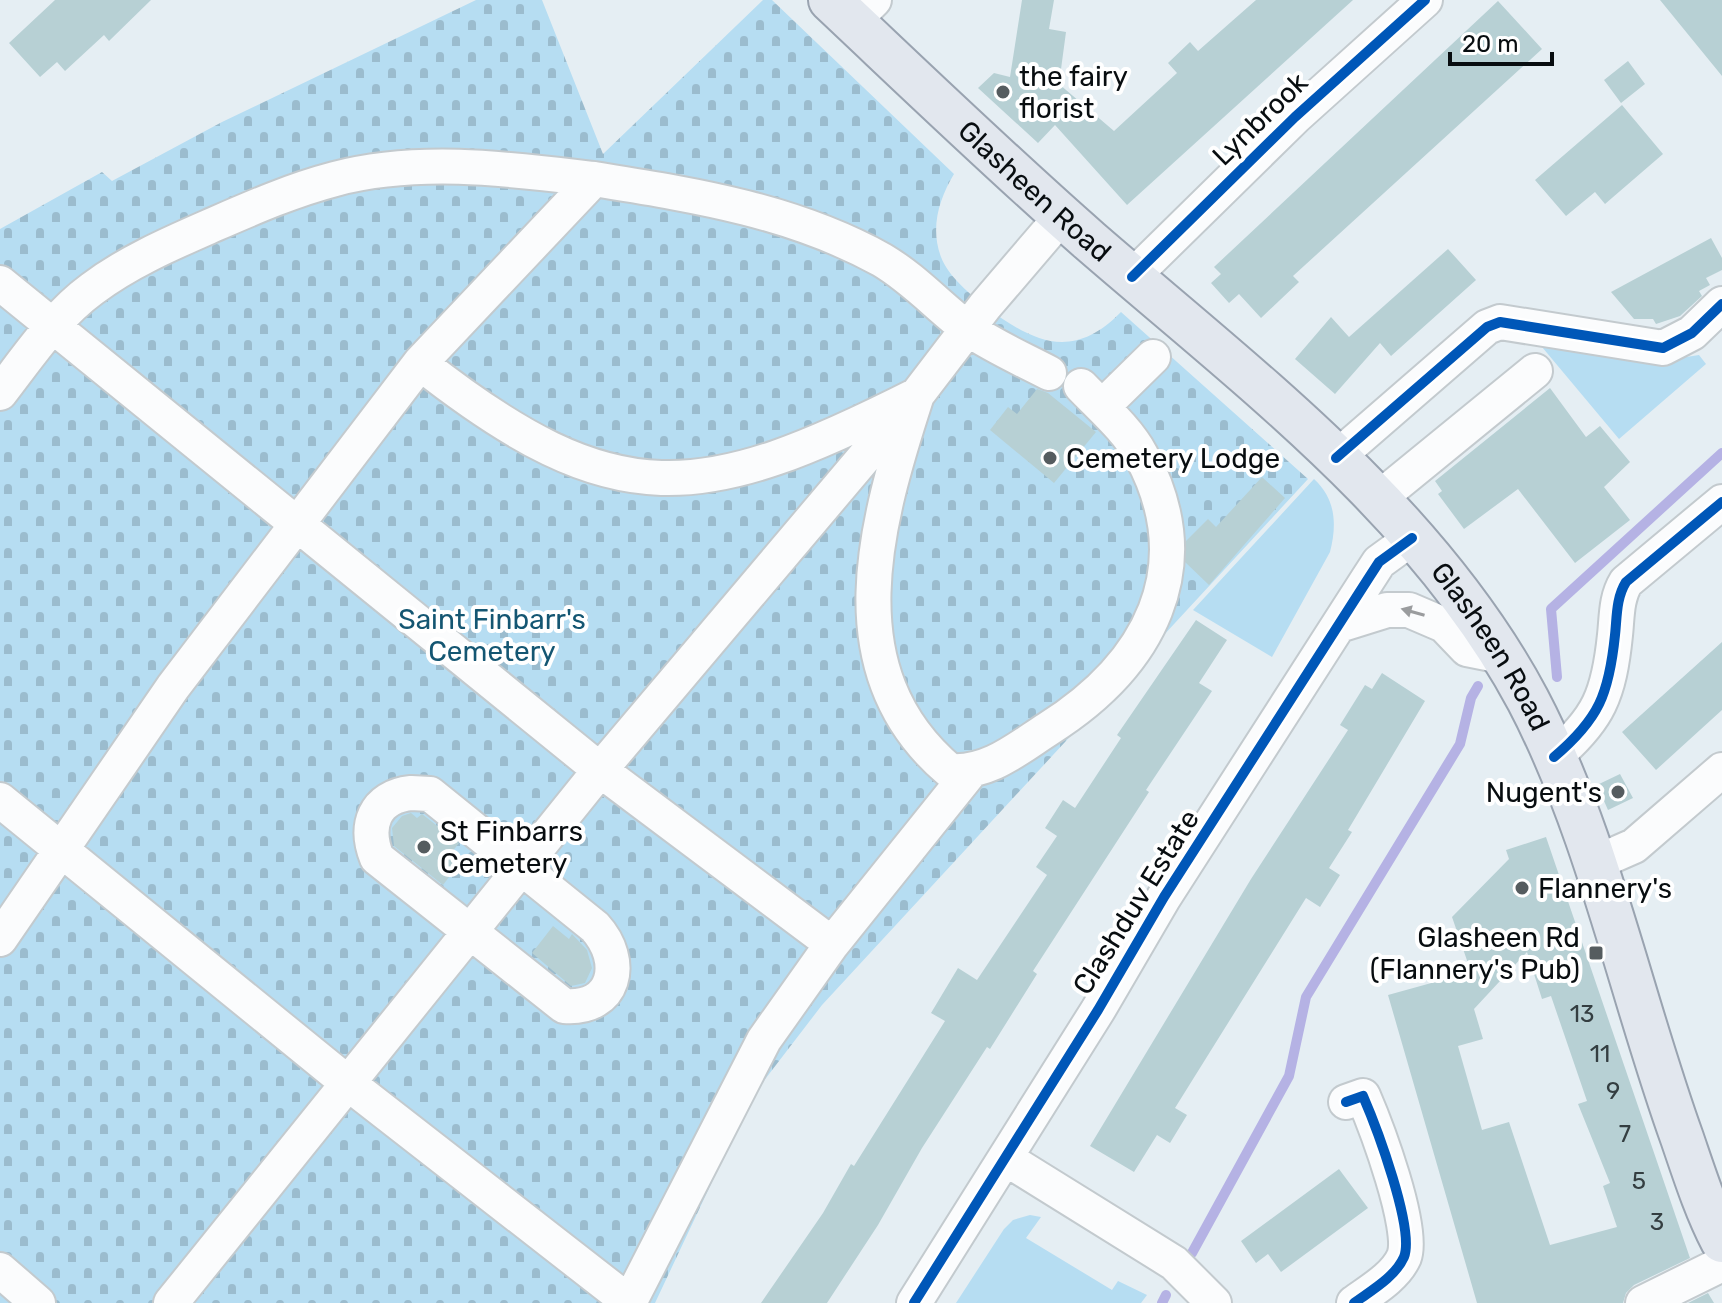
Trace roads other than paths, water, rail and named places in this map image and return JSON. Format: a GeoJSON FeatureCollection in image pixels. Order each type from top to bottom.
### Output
{"type":"FeatureCollection","features":[{"type":"Feature","properties":{"kind":"main road","name":"Glasheen Road"},"geometry":{"type":"LineString","coordinates":[[852,7],[1062,216],[1276,401],[1336,458],[1412,538],[1476,616],[1502,656],[1554,757],[1593,864],[1664,1089],[1722,1241]]}},
{"type":"Feature","properties":{"kind":"street","name":"Lynbrook"},"geometry":{"type":"LineString","coordinates":[[1132,277],[1295,117],[1425,0]]}},
{"type":"Feature","properties":{"kind":"street"},"geometry":{"type":"LineString","coordinates":[[0,393],[52,326],[91,289],[124,268],[189,235],[278,197],[336,178],[410,168],[486,167],[594,179],[714,198],[802,224],[883,261],[929,293],[968,328],[1049,373]]}},
{"type":"Feature","properties":{"kind":"street"},"geometry":{"type":"LineString","coordinates":[[0,939],[173,687],[420,363],[594,179]]}},
{"type":"Feature","properties":{"kind":"street"},"geometry":{"type":"LineString","coordinates":[[171,1303],[472,933],[600,770],[917,395],[968,328],[1062,216]]}},
{"type":"Feature","properties":{"kind":"street"},"geometry":{"type":"LineString","coordinates":[[0,283],[600,770],[832,944]]}},
{"type":"Feature","properties":{"kind":"street"},"geometry":{"type":"LineString","coordinates":[[1336,458],[1487,327],[1512,321],[1663,348],[1692,333],[1722,304]]}},
{"type":"Feature","properties":{"kind":"street"},"geometry":{"type":"LineString","coordinates":[[917,395],[890,478],[878,532],[872,616],[884,675],[910,731],[950,771],[970,772],[995,763],[1066,718],[1100,689],[1140,640],[1162,597],[1167,547],[1164,511],[1140,453],[1091,396],[1153,357]]}},
{"type":"Feature","properties":{"kind":"street"},"geometry":{"type":"LineString","coordinates":[[420,363],[513,431],[550,451],[586,467],[675,480],[718,476],[776,460],[839,434],[917,395]]}},
{"type":"Feature","properties":{"kind":"street"},"geometry":{"type":"LineString","coordinates":[[1377,500],[1535,371]]}},
{"type":"Feature","properties":{"kind":"street"},"geometry":{"type":"LineString","coordinates":[[1554,757],[1585,731],[1603,702],[1612,669],[1619,594],[1626,582],[1722,502]]}},
{"type":"Feature","properties":{"kind":"street","name":"Clashduv Estate"},"geometry":{"type":"LineString","coordinates":[[914,1303],[1164,897],[1379,562],[1412,538]]}},
{"type":"Feature","properties":{"kind":"street"},"geometry":{"type":"LineString","coordinates":[[1339,625],[1387,610],[1409,610],[1444,625],[1467,649],[1502,656]]}},
{"type":"Feature","properties":{"kind":"street"},"geometry":{"type":"LineString","coordinates":[[1593,864],[1634,846],[1722,770]]}},
{"type":"Feature","properties":{"kind":"street"},"geometry":{"type":"LineString","coordinates":[[0,800],[349,1084],[629,1303],[764,1040],[832,944],[970,772]]}},
{"type":"Feature","properties":{"kind":"street"},"geometry":{"type":"LineString","coordinates":[[430,794],[521,868],[610,943],[614,973],[607,989],[594,1001],[579,1007],[564,1006],[472,933],[377,858],[370,842],[369,825],[377,809],[396,795],[430,794]]}},
{"type":"Feature","properties":{"kind":"street"},"geometry":{"type":"LineString","coordinates":[[1346,1102],[1363,1096],[1407,1231],[1403,1257],[1394,1273],[1354,1303]]}},
{"type":"Feature","properties":{"kind":"street"},"geometry":{"type":"LineString","coordinates":[[1005,1158],[1174,1263],[1214,1303]]}},
{"type":"Feature","properties":{"kind":"street"},"geometry":{"type":"LineString","coordinates":[[1643,1303],[1722,1264]]}},
{"type":"Feature","properties":{"kind":"street"},"geometry":{"type":"LineString","coordinates":[[0,1270],[38,1303]]}},
{"type":"Feature","properties":{"kind":"waterway"},"geometry":{"type":"LineString","coordinates":[[1557,677],[1551,609],[1722,453]]}},
{"type":"Feature","properties":{"kind":"waterway"},"geometry":{"type":"LineString","coordinates":[[1192,1253],[1289,1076],[1306,997],[1460,744],[1471,698],[1478,686]]}},
{"type":"Feature","properties":{"kind":"waterway"},"geometry":{"type":"LineString","coordinates":[[1162,1303],[1166,1295]]}},
{"type":"Feature","properties":{"kind":"place","name":"the fairy florist"},"geometry":{"type":"Point","coordinates":[1003,92]}},
{"type":"Feature","properties":{"kind":"place","name":"Cemetery Lodge"},"geometry":{"type":"Point","coordinates":[1050,458]}},
{"type":"Feature","properties":{"kind":"place","name":"Nugent's"},"geometry":{"type":"Point","coordinates":[1618,792]}},
{"type":"Feature","properties":{"kind":"place","name":"St Finbarrs Cemetery"},"geometry":{"type":"Point","coordinates":[424,847]}},
{"type":"Feature","properties":{"kind":"place","name":"Flannery's"},"geometry":{"type":"Point","coordinates":[1522,888]}},
{"type":"Feature","properties":{"kind":"place","name":"Glasheen Rd (Flannery's Pub)"},"geometry":{"type":"Point","coordinates":[1596,953]}},
{"type":"Feature","properties":{"kind":"park label","name":"Saint Finbarr's Cemetery"},"geometry":{"type":"Point","coordinates":[492,635]}}]}
